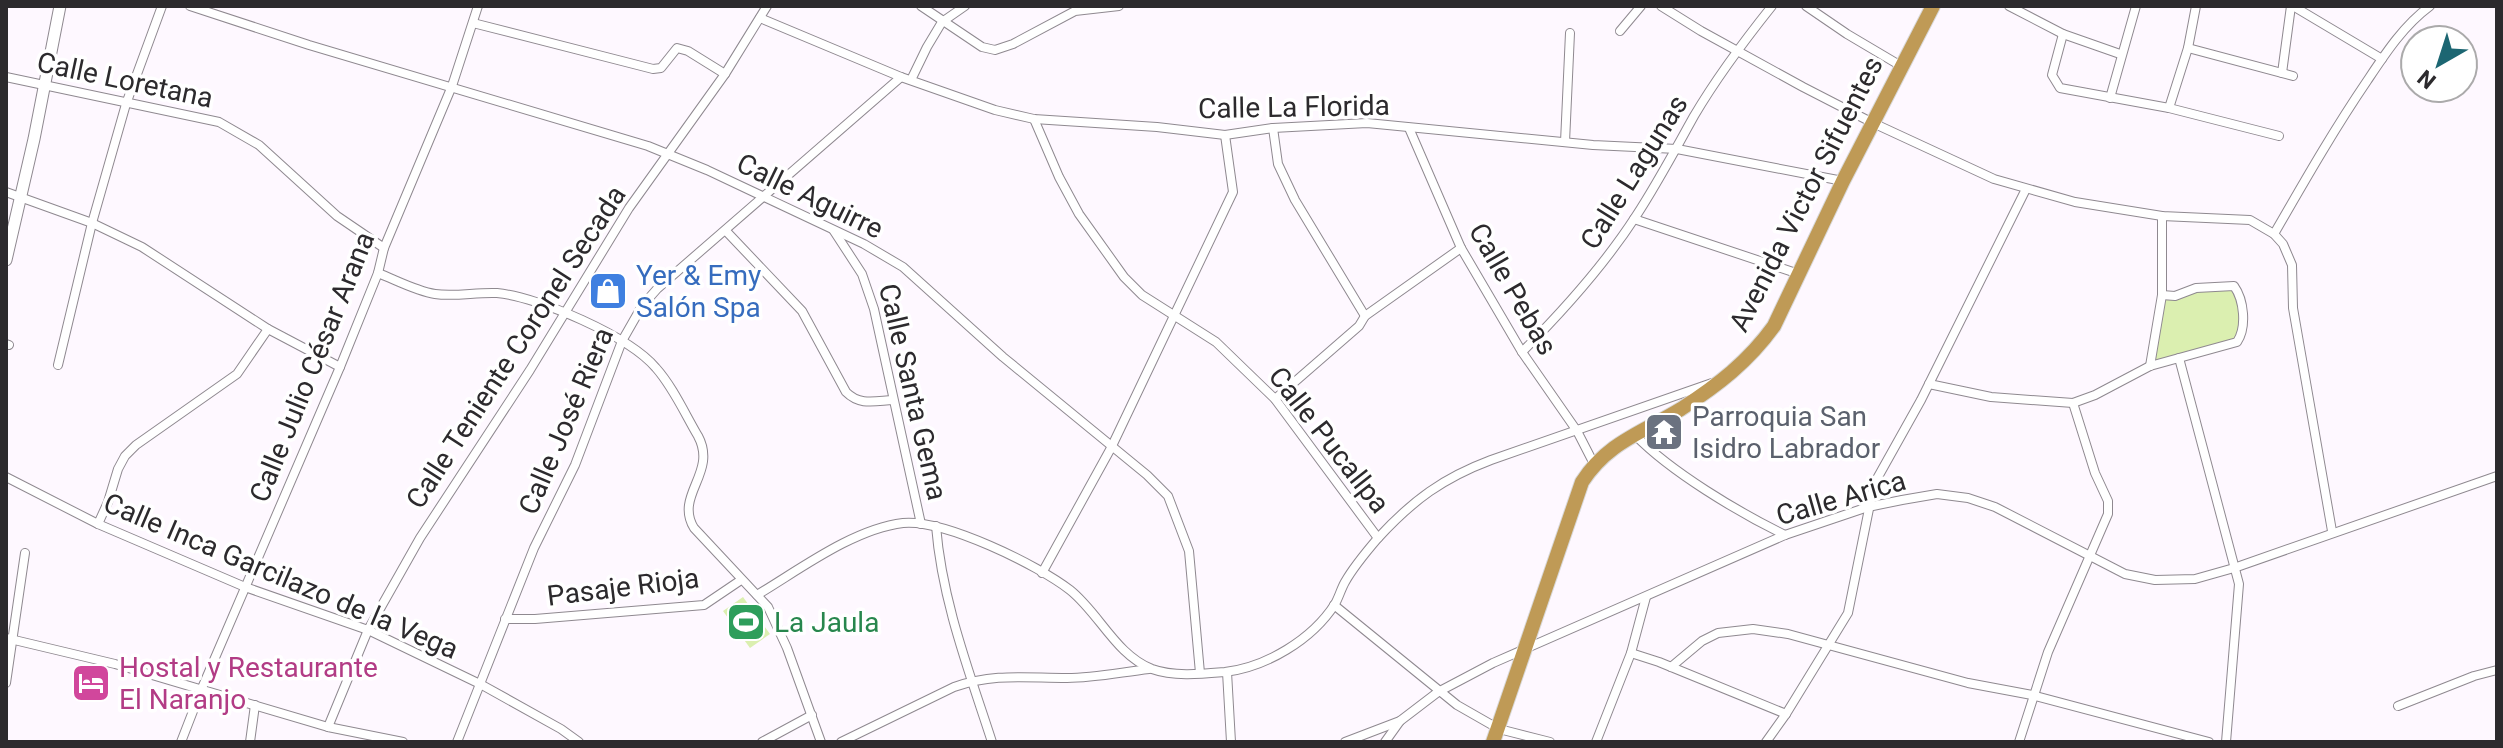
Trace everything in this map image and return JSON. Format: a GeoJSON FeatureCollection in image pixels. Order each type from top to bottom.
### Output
{"type":"FeatureCollection","features":[{"type":"Feature","properties":{"kind":"highway","name":"Avenida Victor Sifuentes"},"geometry":{"type":"LineString","coordinates":[[1496,736],[1582,482],[1607,451],[1682,408],[1750,358],[1774,326],[1843,181],[1933,6]]}},
{"type":"Feature","properties":{"kind":"street"},"geometry":{"type":"LineString","coordinates":[[6,260],[46,86],[60,6]]}},
{"type":"Feature","properties":{"kind":"street"},"geometry":{"type":"LineString","coordinates":[[58,365],[92,223],[126,104],[162,6]]}},
{"type":"Feature","properties":{"kind":"street","name":"Calle Aguirre"},"geometry":{"type":"LineString","coordinates":[[190,6],[669,154],[864,244],[903,267],[1003,357],[1147,475],[1168,496],[1189,551],[1200,673]]}},
{"type":"Feature","properties":{"kind":"street","name":"Calle Julio César Arana"},"geometry":{"type":"LineString","coordinates":[[181,742],[378,273],[384,248],[452,86],[478,6]]}},
{"type":"Feature","properties":{"kind":"street","name":"Calle Teniente Coronel Secada"},"geometry":{"type":"LineString","coordinates":[[328,727],[368,630],[420,538],[629,208],[725,74],[767,6]]}},
{"type":"Feature","properties":{"kind":"street"},"geometry":{"type":"LineString","coordinates":[[921,6],[982,47],[995,50],[1013,44],[1075,11],[1119,6]]}},
{"type":"Feature","properties":{"kind":"street"},"geometry":{"type":"LineString","coordinates":[[906,79],[942,22],[954,10],[965,6]]}},
{"type":"Feature","properties":{"kind":"street"},"geometry":{"type":"LineString","coordinates":[[1620,31],[1641,6]]}},
{"type":"Feature","properties":{"kind":"street"},"geometry":{"type":"LineString","coordinates":[[1661,6],[1873,123],[1994,179],[2075,202],[2162,216],[2250,220],[2274,234],[2283,244],[2292,265],[2293,308],[2332,531]]}},
{"type":"Feature","properties":{"kind":"street","name":"Calle Lagunas"},"geometry":{"type":"LineString","coordinates":[[1522,352],[1569,305],[1634,219],[1737,50],[1772,6]]}},
{"type":"Feature","properties":{"kind":"street"},"geometry":{"type":"LineString","coordinates":[[1806,6],[1901,66]]}},
{"type":"Feature","properties":{"kind":"street"},"geometry":{"type":"LineString","coordinates":[[2009,6],[2063,34],[2120,54]]}},
{"type":"Feature","properties":{"kind":"street"},"geometry":{"type":"LineString","coordinates":[[2110,98],[2136,6]]}},
{"type":"Feature","properties":{"kind":"street"},"geometry":{"type":"LineString","coordinates":[[2169,108],[2188,48],[2196,6]]}},
{"type":"Feature","properties":{"kind":"street"},"geometry":{"type":"LineString","coordinates":[[2282,73],[2292,6],[2382,59]]}},
{"type":"Feature","properties":{"kind":"street"},"geometry":{"type":"LineString","coordinates":[[2274,234],[2332,133],[2382,59],[2413,19],[2430,6]]}},
{"type":"Feature","properties":{"kind":"street","name":"Calle La Florida"},"geometry":{"type":"LineString","coordinates":[[760,18],[906,79],[995,110],[1034,119],[1225,135],[1273,128],[1367,123],[1677,149],[1843,181]]}},
{"type":"Feature","properties":{"kind":"street"},"geometry":{"type":"LineString","coordinates":[[473,23],[653,69],[661,68],[677,48],[688,51],[725,74]]}},
{"type":"Feature","properties":{"kind":"street"},"geometry":{"type":"LineString","coordinates":[[1565,142],[1570,33]]}},
{"type":"Feature","properties":{"kind":"street"},"geometry":{"type":"LineString","coordinates":[[2063,34],[2052,75],[2056,85],[2070,92],[2169,108],[2279,136]]}},
{"type":"Feature","properties":{"kind":"street"},"geometry":{"type":"LineString","coordinates":[[2188,48],[2293,76]]}},
{"type":"Feature","properties":{"kind":"street","name":"Calle Loretana"},"geometry":{"type":"LineString","coordinates":[[6,77],[219,122],[259,145],[337,216],[384,248]]}},
{"type":"Feature","properties":{"kind":"street","name":"Calle José Riera"},"geometry":{"type":"LineString","coordinates":[[457,742],[534,548],[575,465],[622,341],[642,306],[657,289],[762,198],[906,79]]}},
{"type":"Feature","properties":{"kind":"street","name":"Calle Pucallpa"},"geometry":{"type":"LineString","coordinates":[[1034,119],[1059,177],[1101,247],[1124,277],[1142,295],[1216,342],[1275,399],[1378,538]]}},
{"type":"Feature","properties":{"kind":"street"},"geometry":{"type":"LineString","coordinates":[[1273,128],[1278,164],[1295,200],[1365,316]]}},
{"type":"Feature","properties":{"kind":"street","name":"Calle Pebas"},"geometry":{"type":"LineString","coordinates":[[1409,128],[1461,248],[1522,352],[1577,431],[1594,464]]}},
{"type":"Feature","properties":{"kind":"street"},"geometry":{"type":"LineString","coordinates":[[1042,573],[1111,448],[1233,192],[1225,135]]}},
{"type":"Feature","properties":{"kind":"street"},"geometry":{"type":"LineString","coordinates":[[1766,742],[1848,613],[1874,484],[1929,384],[2026,189]]}},
{"type":"Feature","properties":{"kind":"street"},"geometry":{"type":"LineString","coordinates":[[6,192],[92,223],[142,247],[268,329],[340,367]]}},
{"type":"Feature","properties":{"kind":"street"},"geometry":{"type":"LineString","coordinates":[[2150,366],[2162,295],[2162,216]]}},
{"type":"Feature","properties":{"kind":"street"},"geometry":{"type":"LineString","coordinates":[[1634,219],[1799,274]]}},
{"type":"Feature","properties":{"kind":"street","name":"Calle Santa Gema"},"geometry":{"type":"LineString","coordinates":[[834,230],[862,274],[874,309],[921,524]]}},
{"type":"Feature","properties":{"kind":"street"},"geometry":{"type":"LineString","coordinates":[[726,231],[802,311],[846,392],[854,400],[862,402],[893,400]]}},
{"type":"Feature","properties":{"kind":"street"},"geometry":{"type":"LineString","coordinates":[[1275,399],[1359,326],[1365,316],[1461,248]]}},
{"type":"Feature","properties":{"kind":"street"},"geometry":{"type":"LineString","coordinates":[[378,273],[434,294],[497,293],[525,299],[564,313],[622,341],[658,370],[704,450],[704,469],[692,493],[687,509],[688,519],[768,607],[787,648],[821,742]]}},
{"type":"Feature","properties":{"kind":"street"},"geometry":{"type":"LineString","coordinates":[[1929,384],[1991,397],[2073,403],[2150,366],[2237,342],[2244,325],[2239,293],[2234,286],[2196,288],[2175,296],[2162,295]]}},
{"type":"Feature","properties":{"kind":"street"},"geometry":{"type":"LineString","coordinates":[[98,524],[125,456],[237,374],[268,329]]}},
{"type":"Feature","properties":{"kind":"street"},"geometry":{"type":"LineString","coordinates":[[2179,358],[2239,584],[2226,742]]}},
{"type":"Feature","properties":{"kind":"street"},"geometry":{"type":"LineString","coordinates":[[757,595],[832,550],[861,537],[904,523],[936,526],[980,542],[1070,590],[1115,641],[1150,668],[1170,674],[1227,672],[1282,654],[1334,605],[1344,584],[1378,538],[1436,484],[1458,472],[1726,377]]}},
{"type":"Feature","properties":{"kind":"street"},"geometry":{"type":"LineString","coordinates":[[2019,742],[2032,695],[2108,514],[2108,501],[2095,473],[2073,403]]}},
{"type":"Feature","properties":{"kind":"street"},"geometry":{"type":"LineString","coordinates":[[1635,435],[1651,451],[1695,481],[1758,522],[1785,535]]}},
{"type":"Feature","properties":{"kind":"street","name":"Calle Arica"},"geometry":{"type":"LineString","coordinates":[[1345,742],[1400,721],[1438,692],[1528,647],[1785,535],[1868,507],[1937,494],[1968,498],[1995,507],[2125,574],[2155,580],[2195,579],[2497,476]]}},
{"type":"Feature","properties":{"kind":"street","name":"Calle Inca Garcilazo de la Vega"},"geometry":{"type":"LineString","coordinates":[[6,477],[98,524],[245,587],[368,630],[482,685],[579,742]]}},
{"type":"Feature","properties":{"kind":"street","name":"Calle Santa Gema"},"geometry":{"type":"LineString","coordinates":[[936,526],[948,604],[992,742]]}},
{"type":"Feature","properties":{"kind":"street"},"geometry":{"type":"LineString","coordinates":[[6,683],[9,639],[25,553]]}},
{"type":"Feature","properties":{"kind":"street","name":"Pasaje Rioja"},"geometry":{"type":"LineString","coordinates":[[505,619],[704,605],[741,580]]}},
{"type":"Feature","properties":{"kind":"street"},"geometry":{"type":"LineString","coordinates":[[1596,742],[1631,653],[1646,597]]}},
{"type":"Feature","properties":{"kind":"street"},"geometry":{"type":"LineString","coordinates":[[1334,605],[1496,736],[1550,742]]}},
{"type":"Feature","properties":{"kind":"street"},"geometry":{"type":"LineString","coordinates":[[1671,667],[1702,641],[1718,633],[1753,629],[1829,643],[1968,683],[2032,695],[2209,742]]}},
{"type":"Feature","properties":{"kind":"street"},"geometry":{"type":"LineString","coordinates":[[9,639],[202,688],[328,727],[403,742]]}},
{"type":"Feature","properties":{"kind":"street"},"geometry":{"type":"LineString","coordinates":[[1631,653],[1786,714]]}},
{"type":"Feature","properties":{"kind":"street"},"geometry":{"type":"LineString","coordinates":[[841,742],[972,681],[1020,675],[1070,678],[1150,668]]}},
{"type":"Feature","properties":{"kind":"street"},"geometry":{"type":"LineString","coordinates":[[2398,706],[2497,670]]}},
{"type":"Feature","properties":{"kind":"street"},"geometry":{"type":"LineString","coordinates":[[1227,672],[1231,742]]}},
{"type":"Feature","properties":{"kind":"street"},"geometry":{"type":"LineString","coordinates":[[250,742],[255,705]]}},
{"type":"Feature","properties":{"kind":"street"},"geometry":{"type":"LineString","coordinates":[[762,742],[812,715]]}},
{"type":"Feature","properties":{"kind":"street"},"geometry":{"type":"LineString","coordinates":[[1385,742],[1400,721]]}},
{"type":"Feature","properties":{"kind":"green space"},"geometry":{"type":"Polygon","coordinates":[[[2234,286],[2239,293],[2240,338],[2150,366],[2162,295],[2190,289],[2234,286]]]}},
{"type":"Feature","properties":{"kind":"green space","name":"La Jaula"},"geometry":{"type":"Polygon","coordinates":[[[743,597],[770,634],[750,648],[723,611],[743,597]]]}},
{"type":"Feature","properties":{"kind":"place","name":"Yer & Emy Salón Spa"},"geometry":{"type":"Point","coordinates":[608,291]}},
{"type":"Feature","properties":{"kind":"place","name":"Parroquia San Isidro Labrador"},"geometry":{"type":"Point","coordinates":[1664,432]}},
{"type":"Feature","properties":{"kind":"place","name":"La Jaula"},"geometry":{"type":"Point","coordinates":[746,622]}},
{"type":"Feature","properties":{"kind":"place","name":"Hostal y Restaurante El Naranjo"},"geometry":{"type":"Point","coordinates":[91,683]}}]}
